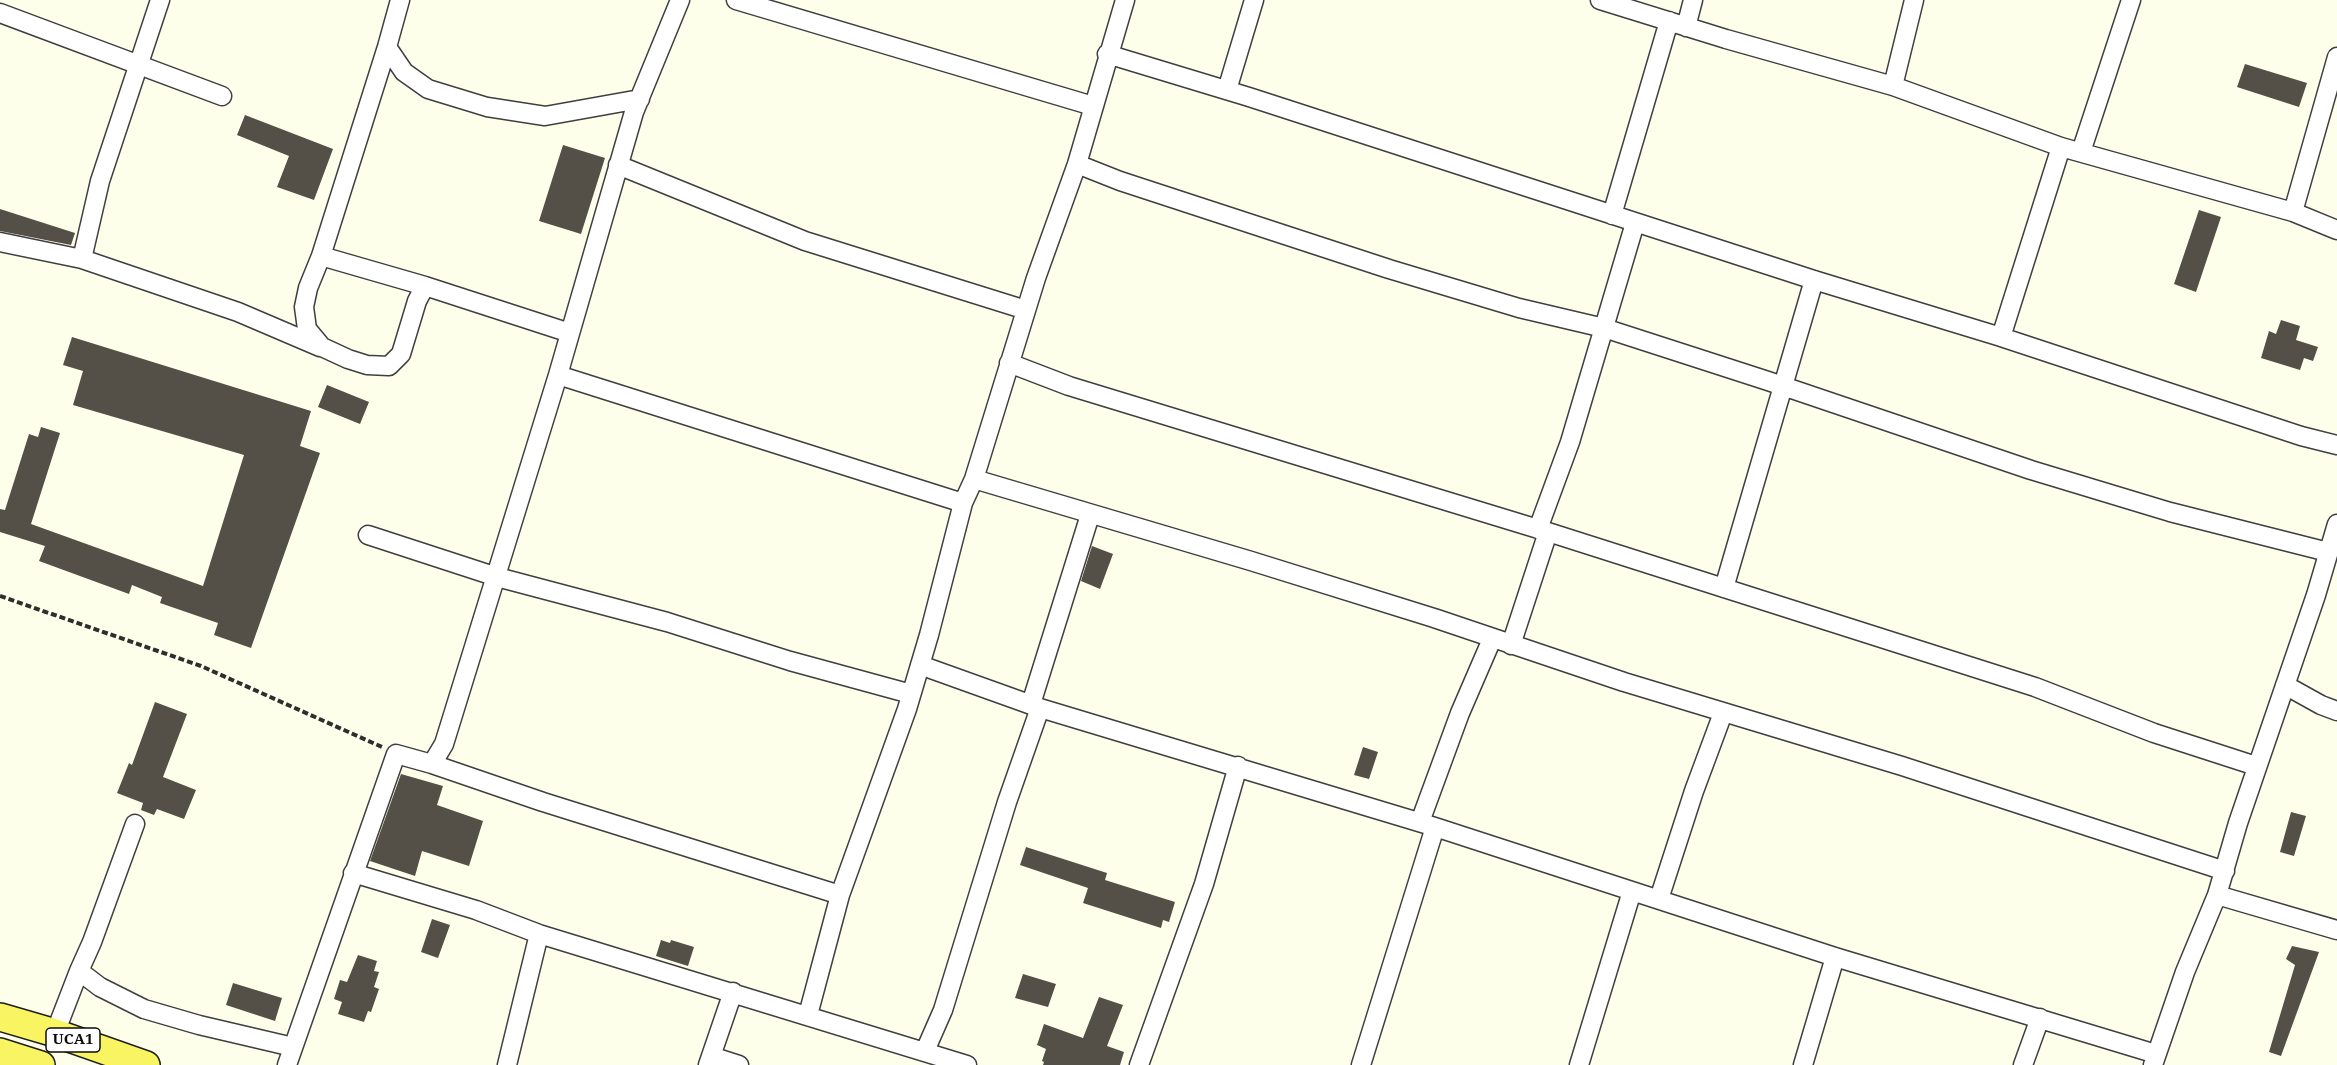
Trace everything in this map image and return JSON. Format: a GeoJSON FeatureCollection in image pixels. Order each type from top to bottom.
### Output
{"type":"FeatureCollection","features":[{"type":"Feature","properties":{"kind":"main road","name":"UCA1"},"geometry":{"type":"LineString","coordinates":[[0,1017],[55,1033],[146,1065]]}},
{"type":"Feature","properties":{"kind":"main road"},"geometry":{"type":"LineString","coordinates":[[0,1052],[41,1065]]}},
{"type":"Feature","properties":{"kind":"street"},"geometry":{"type":"LineString","coordinates":[[82,260],[100,181],[160,0]]}},
{"type":"Feature","properties":{"kind":"street"},"geometry":{"type":"LineString","coordinates":[[322,347],[307,328],[304,307],[308,288],[321,256],[400,0]]}},
{"type":"Feature","properties":{"kind":"street"},"geometry":{"type":"LineString","coordinates":[[432,764],[444,744],[497,577],[618,165],[640,99],[680,0]]}},
{"type":"Feature","properties":{"kind":"street"},"geometry":{"type":"LineString","coordinates":[[736,0],[1093,106]]}},
{"type":"Feature","properties":{"kind":"street"},"geometry":{"type":"LineString","coordinates":[[808,1015],[840,895],[911,694],[963,503],[974,479],[1026,310],[1077,164],[1107,54],[1125,0]]}},
{"type":"Feature","properties":{"kind":"street"},"geometry":{"type":"LineString","coordinates":[[1227,90],[1254,0]]}},
{"type":"Feature","properties":{"kind":"street"},"geometry":{"type":"LineString","coordinates":[[1600,0],[1893,86],[2061,147],[2293,212],[2337,230]]}},
{"type":"Feature","properties":{"kind":"street"},"geometry":{"type":"LineString","coordinates":[[1612,215],[1677,24],[1693,0]]}},
{"type":"Feature","properties":{"kind":"street"},"geometry":{"type":"LineString","coordinates":[[1893,86],[1914,0]]}},
{"type":"Feature","properties":{"kind":"street"},"geometry":{"type":"LineString","coordinates":[[2081,152],[2131,0]]}},
{"type":"Feature","properties":{"kind":"street"},"geometry":{"type":"LineString","coordinates":[[0,14],[222,96]]}},
{"type":"Feature","properties":{"kind":"street"},"geometry":{"type":"LineString","coordinates":[[387,47],[404,72],[428,89],[487,107],[545,116],[640,99]]}},
{"type":"Feature","properties":{"kind":"street"},"geometry":{"type":"LineString","coordinates":[[1107,54],[1227,90],[1814,280],[2001,337],[2301,436],[2337,445]]}},
{"type":"Feature","properties":{"kind":"street"},"geometry":{"type":"LineString","coordinates":[[2293,212],[2337,57]]}},
{"type":"Feature","properties":{"kind":"street"},"geometry":{"type":"LineString","coordinates":[[2001,337],[2061,147]]}},
{"type":"Feature","properties":{"kind":"street"},"geometry":{"type":"LineString","coordinates":[[1077,164],[1389,269],[1519,308],[1604,328],[2042,473],[2170,512],[2328,552]]}},
{"type":"Feature","properties":{"kind":"street"},"geometry":{"type":"LineString","coordinates":[[618,165],[805,241],[1026,310]]}},
{"type":"Feature","properties":{"kind":"street"},"geometry":{"type":"LineString","coordinates":[[1511,645],[1635,223]]}},
{"type":"Feature","properties":{"kind":"street"},"geometry":{"type":"LineString","coordinates":[[0,243],[82,260],[238,312],[367,365],[388,366],[394,363],[401,354],[417,301],[425,286]]}},
{"type":"Feature","properties":{"kind":"street"},"geometry":{"type":"LineString","coordinates":[[321,256],[425,286],[570,333]]}},
{"type":"Feature","properties":{"kind":"street"},"geometry":{"type":"LineString","coordinates":[[1724,588],[1814,280]]}},
{"type":"Feature","properties":{"kind":"street"},"geometry":{"type":"LineString","coordinates":[[1009,363],[1069,386],[1543,531],[2035,687],[2154,733],[2256,766]]}},
{"type":"Feature","properties":{"kind":"street"},"geometry":{"type":"LineString","coordinates":[[558,375],[963,503]]}},
{"type":"Feature","properties":{"kind":"street"},"geometry":{"type":"LineString","coordinates":[[974,479],[1434,618],[1492,639],[1723,713],[1902,766],[2225,871]]}},
{"type":"Feature","properties":{"kind":"street"},"geometry":{"type":"LineString","coordinates":[[926,1051],[943,1010],[1007,802],[1090,515]]}},
{"type":"Feature","properties":{"kind":"street"},"geometry":{"type":"LineString","coordinates":[[920,665],[1036,706],[1428,824],[1835,957],[2040,1018],[2154,1060],[2185,972],[2217,895],[2256,766],[2316,595],[2337,524]]}},
{"type":"Feature","properties":{"kind":"street"},"geometry":{"type":"LineString","coordinates":[[368,535],[497,577],[667,622],[790,661],[911,694]]}},
{"type":"Feature","properties":{"kind":"street"},"geometry":{"type":"LineString","coordinates":[[1361,1065],[1460,713],[1492,639]]}},
{"type":"Feature","properties":{"kind":"street"},"geometry":{"type":"LineString","coordinates":[[2285,685],[2337,711]]}},
{"type":"Feature","properties":{"kind":"street"},"geometry":{"type":"LineString","coordinates":[[1659,899],[1694,791],[1723,713]]}},
{"type":"Feature","properties":{"kind":"street"},"geometry":{"type":"LineString","coordinates":[[288,1065],[396,754],[840,895]]}},
{"type":"Feature","properties":{"kind":"street"},"geometry":{"type":"LineString","coordinates":[[1139,1065],[1204,884],[1238,766]]}},
{"type":"Feature","properties":{"kind":"street"},"geometry":{"type":"LineString","coordinates":[[55,1033],[92,942],[135,824]]}},
{"type":"Feature","properties":{"kind":"street"},"geometry":{"type":"LineString","coordinates":[[353,873],[476,910],[539,934],[926,1051],[946,1062],[967,1065]]}},
{"type":"Feature","properties":{"kind":"street"},"geometry":{"type":"LineString","coordinates":[[1579,1065],[1632,891]]}},
{"type":"Feature","properties":{"kind":"street"},"geometry":{"type":"LineString","coordinates":[[2217,895],[2337,930]]}},
{"type":"Feature","properties":{"kind":"street"},"geometry":{"type":"LineString","coordinates":[[507,1065],[539,934]]}},
{"type":"Feature","properties":{"kind":"street"},"geometry":{"type":"LineString","coordinates":[[1803,1065],[1835,957]]}},
{"type":"Feature","properties":{"kind":"street"},"geometry":{"type":"LineString","coordinates":[[79,971],[100,987],[144,1009],[199,1025],[293,1047]]}},
{"type":"Feature","properties":{"kind":"street"},"geometry":{"type":"LineString","coordinates":[[733,992],[710,1060],[739,1065]]}},
{"type":"Feature","properties":{"kind":"street"},"geometry":{"type":"LineString","coordinates":[[2023,1065],[2040,1018]]}},
{"type":"Feature","properties":{"kind":"path"},"geometry":{"type":"LineString","coordinates":[[0,596],[201,666],[396,754]]}},
{"type":"Feature","properties":{"kind":"building"},"geometry":{"type":"Polygon","coordinates":[[[2245,64],[2307,83],[2299,107],[2237,87],[2245,64]]]}},
{"type":"Feature","properties":{"kind":"building"},"geometry":{"type":"Polygon","coordinates":[[[245,115],[333,149],[314,200],[277,187],[289,156],[237,135],[245,115]]]}},
{"type":"Feature","properties":{"kind":"building"},"geometry":{"type":"Polygon","coordinates":[[[563,145],[605,158],[581,234],[539,221],[563,145]]]}},
{"type":"Feature","properties":{"kind":"building"},"geometry":{"type":"Polygon","coordinates":[[[0,209],[75,233],[71,245],[0,231],[0,209]]]}},
{"type":"Feature","properties":{"kind":"building"},"geometry":{"type":"Polygon","coordinates":[[[2199,210],[2221,217],[2196,292],[2174,284],[2199,210]]]}},
{"type":"Feature","properties":{"kind":"building"},"geometry":{"type":"Polygon","coordinates":[[[2281,320],[2300,326],[2296,340],[2318,347],[2313,361],[2304,358],[2300,370],[2261,358],[2269,331],[2276,334],[2281,320]]]}},
{"type":"Feature","properties":{"kind":"building"},"geometry":{"type":"Polygon","coordinates":[[[72,337],[311,411],[300,446],[320,453],[251,648],[214,635],[218,623],[160,603],[162,597],[132,585],[129,594],[39,561],[45,546],[0,532],[0,509],[5,510],[29,434],[38,437],[41,427],[60,433],[31,524],[203,586],[244,455],[73,405],[83,371],[63,365],[72,337]]]}},
{"type":"Feature","properties":{"kind":"building"},"geometry":{"type":"Polygon","coordinates":[[[327,385],[369,402],[360,424],[318,407],[327,385]]]}},
{"type":"Feature","properties":{"kind":"building"},"geometry":{"type":"Polygon","coordinates":[[[1092,546],[1113,554],[1100,589],[1081,581],[1092,546]]]}},
{"type":"Feature","properties":{"kind":"building"},"geometry":{"type":"Polygon","coordinates":[[[155,702],[187,714],[163,777],[196,790],[184,819],[157,809],[154,815],[141,810],[143,803],[117,793],[129,763],[132,765],[155,702]]]}},
{"type":"Feature","properties":{"kind":"building"},"geometry":{"type":"Polygon","coordinates":[[[1363,747],[1378,752],[1369,779],[1354,775],[1363,747]]]}},
{"type":"Feature","properties":{"kind":"building"},"geometry":{"type":"Polygon","coordinates":[[[401,774],[443,786],[437,805],[483,821],[469,866],[422,851],[415,876],[370,861],[401,774]]]}},
{"type":"Feature","properties":{"kind":"building"},"geometry":{"type":"Polygon","coordinates":[[[2291,812],[2306,816],[2294,856],[2280,852],[2291,812]]]}},
{"type":"Feature","properties":{"kind":"building"},"geometry":{"type":"Polygon","coordinates":[[[1026,847],[1107,873],[1105,880],[1175,902],[1169,922],[1163,920],[1161,928],[1083,903],[1088,888],[1020,865],[1026,847]]]}},
{"type":"Feature","properties":{"kind":"building"},"geometry":{"type":"Polygon","coordinates":[[[432,919],[450,925],[438,958],[421,952],[432,919]]]}},
{"type":"Feature","properties":{"kind":"building"},"geometry":{"type":"Polygon","coordinates":[[[661,940],[670,943],[671,940],[694,947],[688,966],[656,956],[661,940]]]}},
{"type":"Feature","properties":{"kind":"building"},"geometry":{"type":"Polygon","coordinates":[[[2292,946],[2319,952],[2281,1056],[2269,1052],[2295,965],[2286,959],[2292,946]]]}},
{"type":"Feature","properties":{"kind":"building"},"geometry":{"type":"Polygon","coordinates":[[[358,955],[377,961],[374,971],[379,972],[374,987],[379,989],[371,1012],[368,1011],[364,1022],[338,1014],[342,1002],[334,999],[340,980],[347,982],[358,955]]]}},
{"type":"Feature","properties":{"kind":"building"},"geometry":{"type":"Polygon","coordinates":[[[1023,974],[1056,984],[1048,1007],[1015,998],[1023,974]]]}},
{"type":"Feature","properties":{"kind":"building"},"geometry":{"type":"Polygon","coordinates":[[[233,983],[282,998],[275,1021],[226,1005],[233,983]]]}},
{"type":"Feature","properties":{"kind":"building"},"geometry":{"type":"Polygon","coordinates":[[[1099,997],[1123,1005],[1107,1046],[1124,1052],[1120,1065],[1043,1065],[1046,1049],[1037,1045],[1044,1024],[1083,1038],[1099,997]]]}}]}
